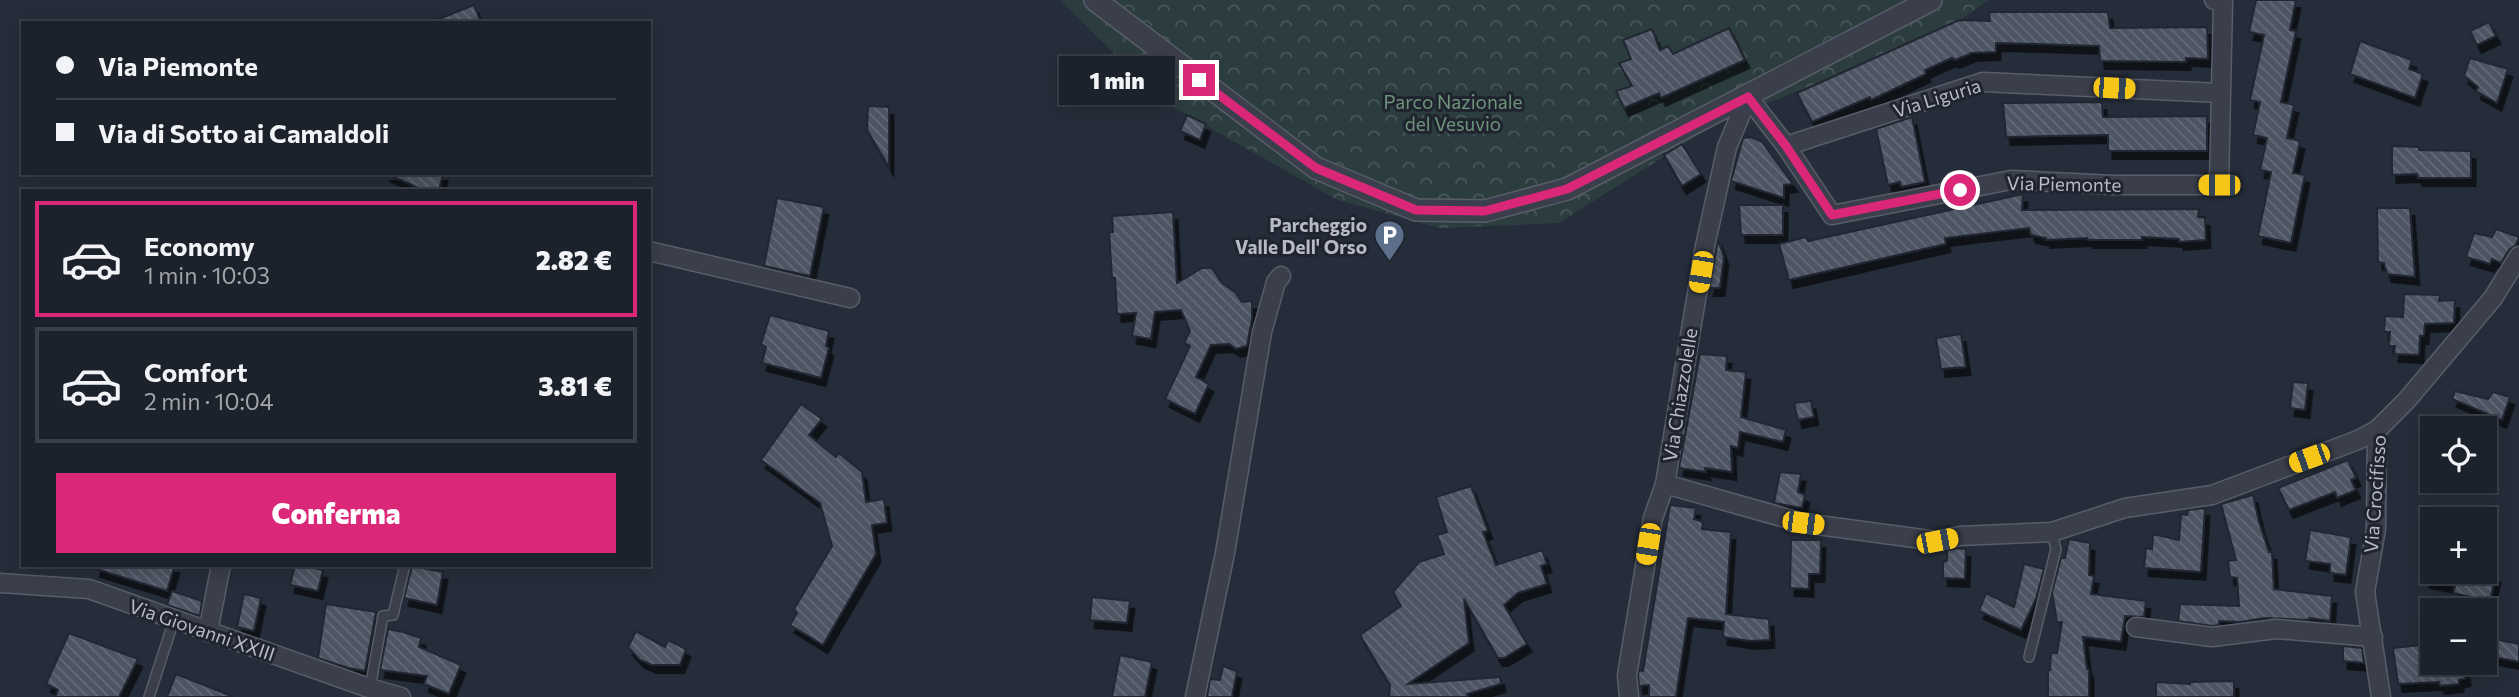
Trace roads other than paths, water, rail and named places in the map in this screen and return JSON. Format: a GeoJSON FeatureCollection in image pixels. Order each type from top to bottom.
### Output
{"type":"FeatureCollection","features":[{"type":"Feature","properties":{"kind":"street"},"geometry":{"type":"LineString","coordinates":[[1096,0],[1316,168],[1416,210],[1485,211],[1567,189],[1931,0]]}},
{"type":"Feature","properties":{"kind":"street"},"geometry":{"type":"LineString","coordinates":[[2214,0],[2223,1]]}},
{"type":"Feature","properties":{"kind":"street","name":"Via Piemonte"},"geometry":{"type":"LineString","coordinates":[[1748,97],[1786,146],[1832,215],[2011,180],[2113,186],[2219,185],[2223,1]]}},
{"type":"Feature","properties":{"kind":"street","name":"Via Liguria"},"geometry":{"type":"LineString","coordinates":[[1786,146],[1983,82],[2220,93]]}},
{"type":"Feature","properties":{"kind":"street","name":"Via Chiazzolelle"},"geometry":{"type":"LineString","coordinates":[[1629,697],[1628,675],[1653,518],[1665,484],[1705,246],[1727,147],[1748,97]]}},
{"type":"Feature","properties":{"kind":"street"},"geometry":{"type":"LineString","coordinates":[[651,251],[850,298]]}},
{"type":"Feature","properties":{"kind":"street","name":"Via Crocifisso"},"geometry":{"type":"LineString","coordinates":[[2381,697],[2374,637],[2365,592],[2376,529],[2377,430],[2407,400],[2493,298],[2519,256]]}},
{"type":"Feature","properties":{"kind":"street"},"geometry":{"type":"LineString","coordinates":[[1195,697],[1225,553],[1262,332],[1276,282],[1281,275]]}},
{"type":"Feature","properties":{"kind":"street"},"geometry":{"type":"LineString","coordinates":[[1665,484],[1803,523],[1937,541],[1960,536],[2052,532],[2125,508],[2212,495],[2358,440],[2377,430]]}},
{"type":"Feature","properties":{"kind":"street"},"geometry":{"type":"LineString","coordinates":[[208,632],[221,567]]}},
{"type":"Feature","properties":{"kind":"street","name":"Via Giovanni XXIII"},"geometry":{"type":"LineString","coordinates":[[0,583],[89,589],[367,691],[401,697]]}},
{"type":"Feature","properties":{"kind":"street"},"geometry":{"type":"LineString","coordinates":[[2136,627],[2212,637],[2276,629],[2374,637]]}},
{"type":"Feature","properties":{"kind":"lane"},"geometry":{"type":"LineString","coordinates":[[2029,657],[2056,550],[2052,532]]}},
{"type":"Feature","properties":{"kind":"lane"},"geometry":{"type":"LineString","coordinates":[[367,691],[383,616],[393,615],[405,567]]}},
{"type":"Feature","properties":{"kind":"lane"},"geometry":{"type":"LineString","coordinates":[[149,697],[174,620]]}},
{"type":"Feature","properties":{"kind":"place","name":"Parcheggio Valle Dell' Orso"},"geometry":{"type":"Point","coordinates":[1390,263]}},
{"type":"Feature","properties":{"kind":"park label","name":"Parco Nazionale del Vesuvio"},"geometry":{"type":"Point","coordinates":[1453,113]}}]}
